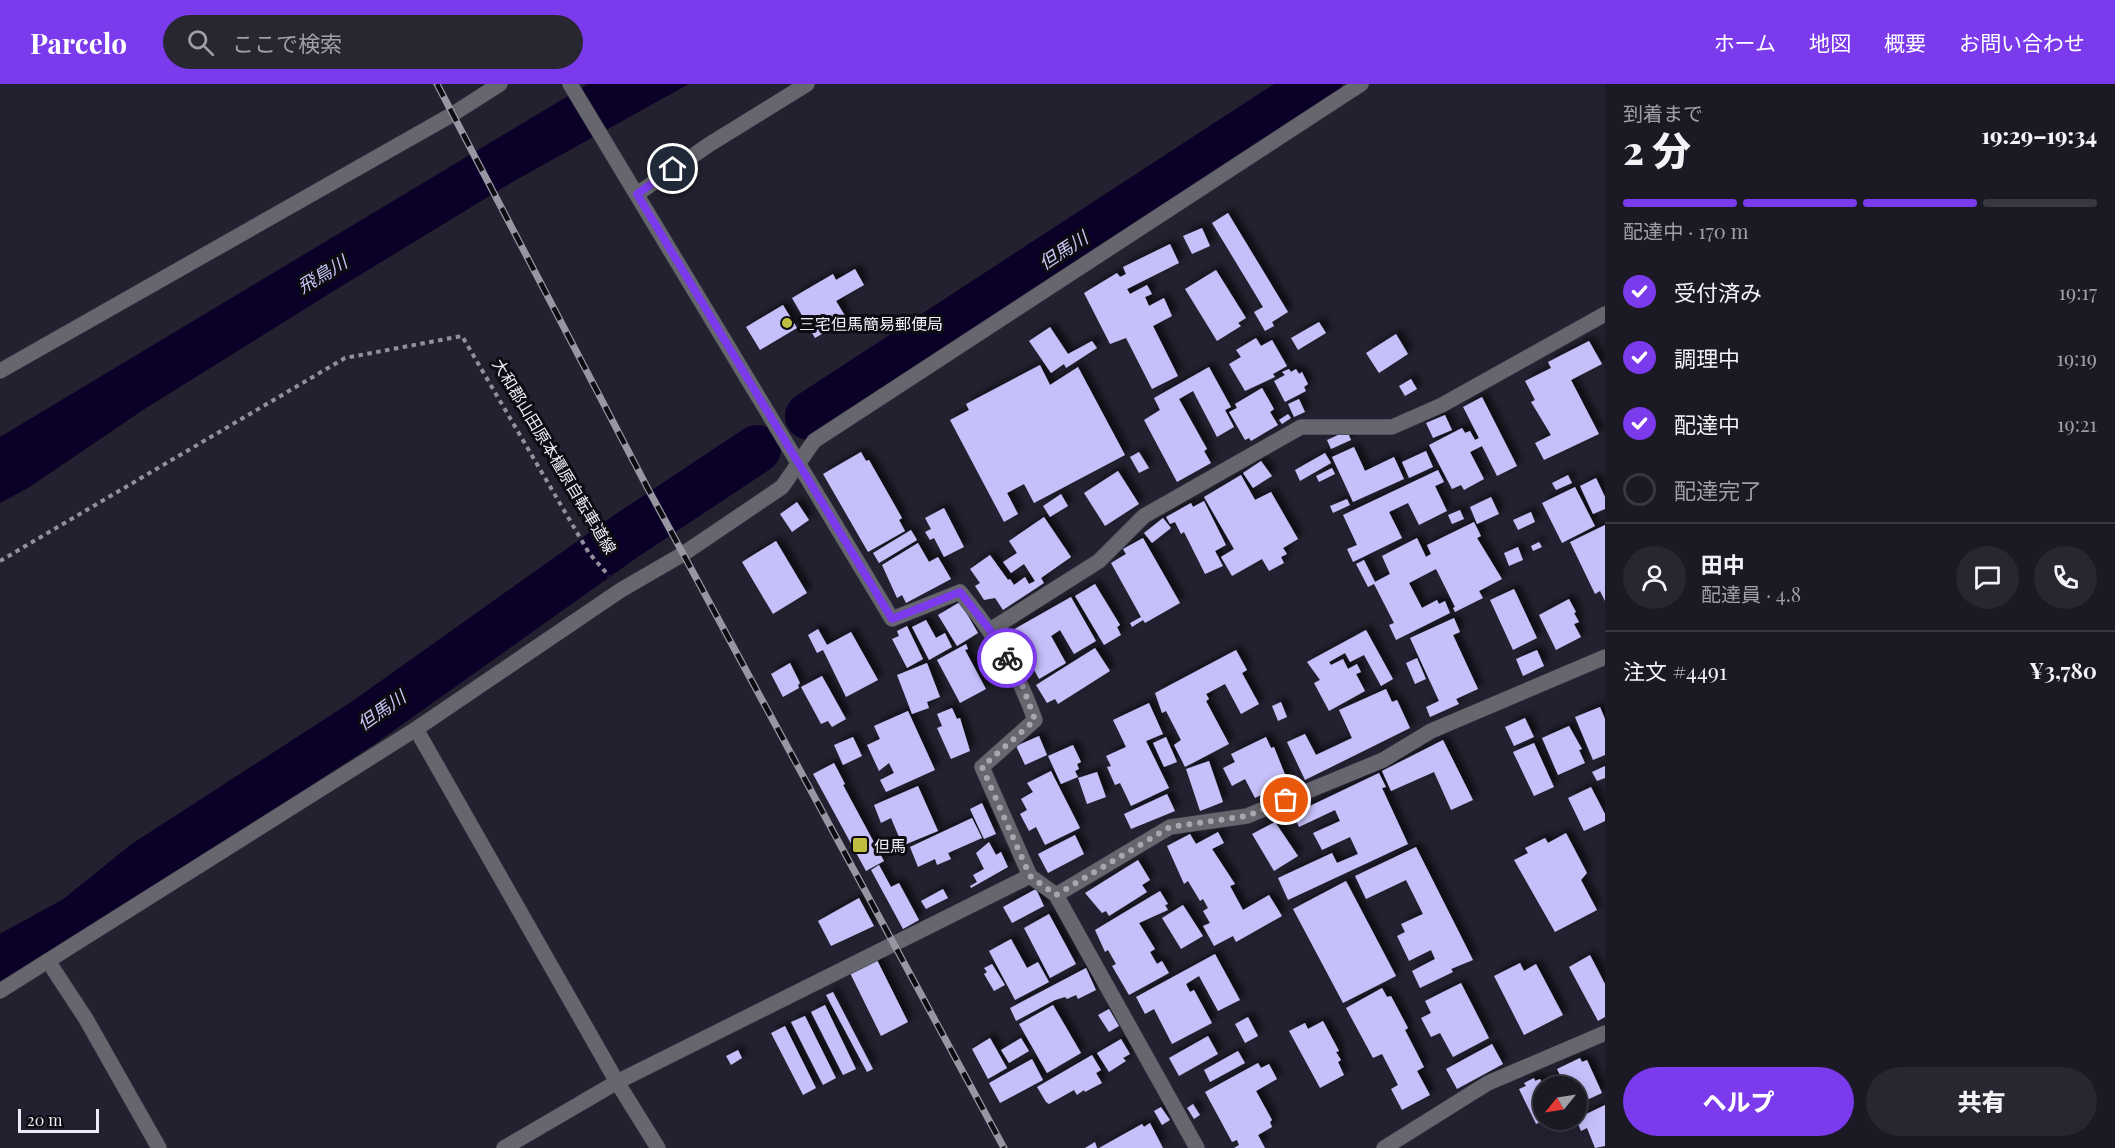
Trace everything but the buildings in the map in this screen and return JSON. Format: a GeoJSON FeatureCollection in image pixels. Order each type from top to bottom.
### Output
{"type":"FeatureCollection","features":[{"type":"Feature","properties":{"kind":"street"},"geometry":{"type":"LineString","coordinates":[[0,371],[453,114],[500,84]]}},
{"type":"Feature","properties":{"kind":"street"},"geometry":{"type":"LineString","coordinates":[[570,84],[892,619],[960,592],[990,630],[1020,679],[1035,720],[982,767],[1030,876],[1056,895],[1197,1148]]}},
{"type":"Feature","properties":{"kind":"street"},"geometry":{"type":"LineString","coordinates":[[637,194],[710,144],[807,84]]}},
{"type":"Feature","properties":{"kind":"street"},"geometry":{"type":"LineString","coordinates":[[0,992],[416,729],[621,590],[683,554],[782,487],[814,441],[1361,84]]}},
{"type":"Feature","properties":{"kind":"street"},"geometry":{"type":"LineString","coordinates":[[990,630],[1099,561],[1144,516],[1301,427],[1392,427],[1442,405],[1605,314]]}},
{"type":"Feature","properties":{"kind":"street"},"geometry":{"type":"LineString","coordinates":[[1056,895],[1170,827],[1247,816],[1383,760],[1431,731],[1605,657]]}},
{"type":"Feature","properties":{"kind":"street"},"geometry":{"type":"LineString","coordinates":[[416,729],[617,1082],[658,1148]]}},
{"type":"Feature","properties":{"kind":"street"},"geometry":{"type":"LineString","coordinates":[[504,1148],[617,1082],[1030,876]]}},
{"type":"Feature","properties":{"kind":"street"},"geometry":{"type":"LineString","coordinates":[[48,961],[86,1019],[159,1148]]}},
{"type":"Feature","properties":{"kind":"street"},"geometry":{"type":"LineString","coordinates":[[1384,1148],[1488,1083],[1605,1033]]}},
{"type":"Feature","properties":{"kind":"path","name":"大和郡山田原本橿原自転車道線"},"geometry":{"type":"LineString","coordinates":[[0,561],[345,358],[462,336],[589,553],[621,590]]}},
{"type":"Feature","properties":{"kind":"water","name":"飛鳥川"},"geometry":{"type":"Polygon","coordinates":[[[588,84],[689,84],[514,181],[146,408],[28,488],[0,503],[0,437],[588,84]]]}},
{"type":"Feature","properties":{"kind":"waterway","name":"但馬川"},"geometry":{"type":"LineString","coordinates":[[809,416],[1318,84]]}},
{"type":"Feature","properties":{"kind":"waterway","name":"但馬川"},"geometry":{"type":"LineString","coordinates":[[0,961],[77,919],[145,864],[363,723],[626,536],[757,449]]}},
{"type":"Feature","properties":{"kind":"railway"},"geometry":{"type":"LineString","coordinates":[[437,84],[647,487],[1004,1148]]}},
{"type":"Feature","properties":{"kind":"way so far"},"geometry":{"type":"LineString","coordinates":[[1007,658],[1020,679],[1035,720],[982,767],[1030,876],[1056,895],[1170,827],[1247,816],[1286,800]]}},
{"type":"Feature","properties":{"kind":"place","name":"三宅但馬簡易郵便局"},"geometry":{"type":"Point","coordinates":[787,323]}},
{"type":"Feature","properties":{"kind":"place","name":"但馬"},"geometry":{"type":"Point","coordinates":[860,845]}},
{"type":"Feature","properties":{"kind":"route"},"geometry":{"type":"LineString","coordinates":[[673,169],[637,194],[812,482],[892,619],[960,592],[990,630],[1007,658]]}}]}
